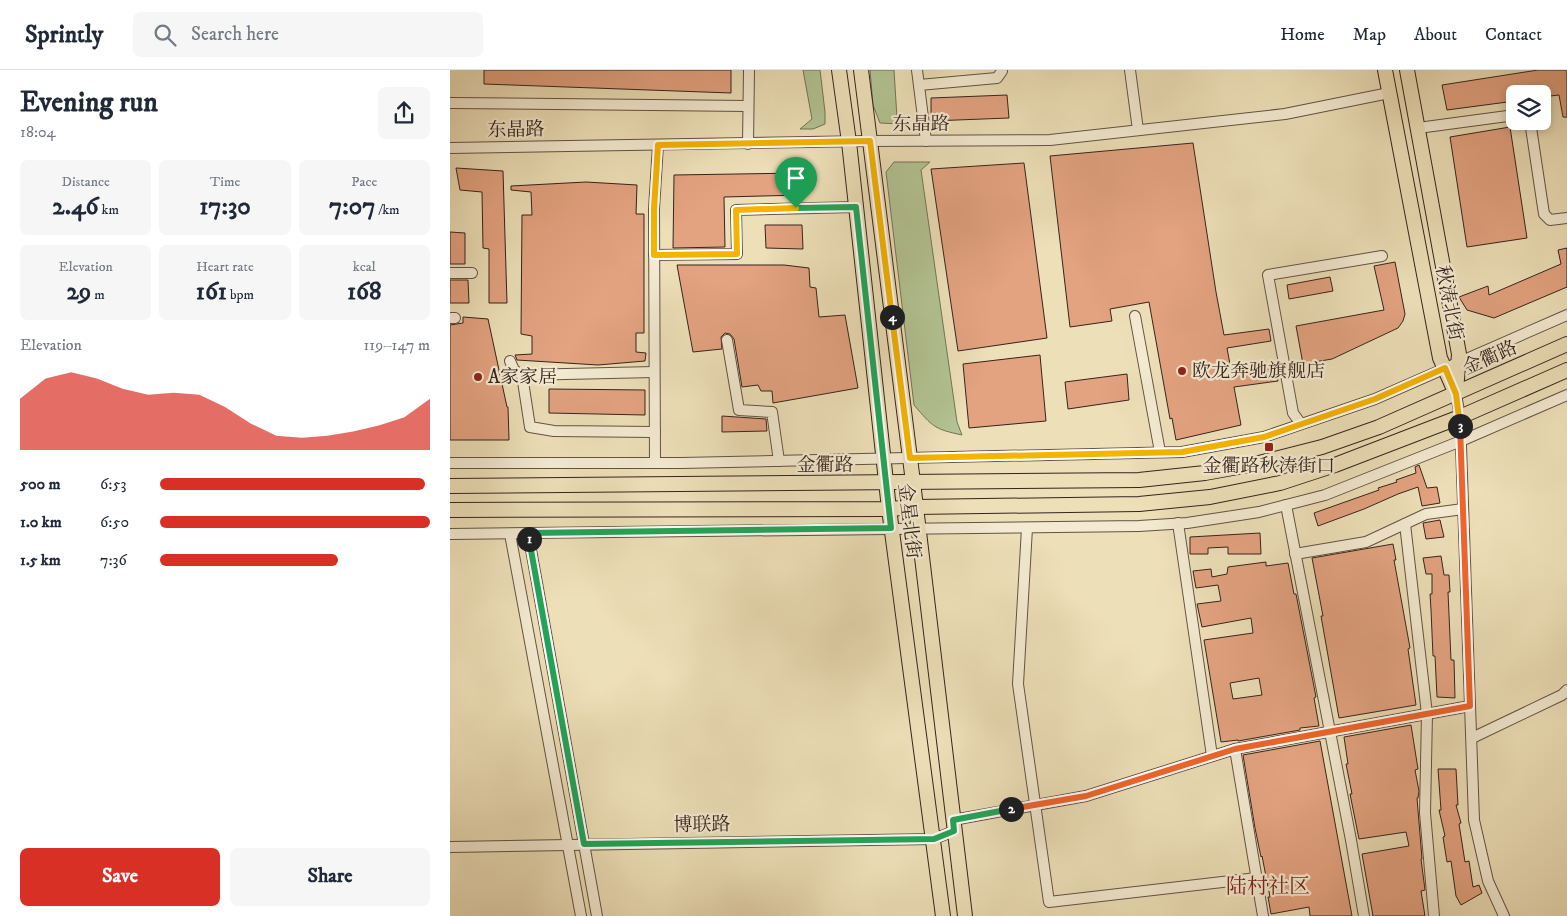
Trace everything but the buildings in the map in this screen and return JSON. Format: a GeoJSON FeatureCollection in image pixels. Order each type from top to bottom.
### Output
{"type":"FeatureCollection","features":[{"type":"Feature","properties":{"kind":"main road","name":"金星北街"},"geometry":{"type":"LineString","coordinates":[[839,70],[849,142],[888,508],[944,916]]}},
{"type":"Feature","properties":{"kind":"main road","name":"金星北街"},"geometry":{"type":"LineString","coordinates":[[861,70],[965,916]]}},
{"type":"Feature","properties":{"kind":"main road","name":"秋涛北街"},"geometry":{"type":"LineString","coordinates":[[1385,70],[1440,358],[1451,365]]}},
{"type":"Feature","properties":{"kind":"main road","name":"秋涛北街"},"geometry":{"type":"LineString","coordinates":[[1407,70],[1459,354],[1451,365],[1456,394]]}},
{"type":"Feature","properties":{"kind":"main road","name":"金衢路"},"geometry":{"type":"LineString","coordinates":[[450,486],[1139,480],[1205,473],[1255,464],[1322,447],[1379,427],[1567,344]]}},
{"type":"Feature","properties":{"kind":"main road"},"geometry":{"type":"LineString","coordinates":[[450,510],[888,508],[916,506],[1139,504],[1210,497],[1280,483],[1336,465],[1460,417],[1567,370]]}},
{"type":"Feature","properties":{"kind":"street"},"geometry":{"type":"LineString","coordinates":[[748,144],[749,70]]}},
{"type":"Feature","properties":{"kind":"street"},"geometry":{"type":"LineString","coordinates":[[917,70],[926,141]]}},
{"type":"Feature","properties":{"kind":"street"},"geometry":{"type":"LineString","coordinates":[[1130,70],[1138,130]]}},
{"type":"Feature","properties":{"kind":"street"},"geometry":{"type":"LineString","coordinates":[[919,85],[997,78],[1002,71]]}},
{"type":"Feature","properties":{"kind":"street","name":"东晶路"},"geometry":{"type":"LineString","coordinates":[[450,148],[1050,140],[1285,114],[1389,93]]}},
{"type":"Feature","properties":{"kind":"street"},"geometry":{"type":"LineString","coordinates":[[450,103],[748,106]]}},
{"type":"Feature","properties":{"kind":"street"},"geometry":{"type":"LineString","coordinates":[[1418,128],[1506,117]]}},
{"type":"Feature","properties":{"kind":"street"},"geometry":{"type":"LineString","coordinates":[[1531,130],[1544,214],[1550,220],[1567,218]]}},
{"type":"Feature","properties":{"kind":"street"},"geometry":{"type":"LineString","coordinates":[[655,463],[654,209],[658,145]]}},
{"type":"Feature","properties":{"kind":"street"},"geometry":{"type":"LineString","coordinates":[[654,255],[737,254],[736,210],[856,207]]}},
{"type":"Feature","properties":{"kind":"street"},"geometry":{"type":"LineString","coordinates":[[1301,424],[1293,412],[1268,275],[1382,256]]}},
{"type":"Feature","properties":{"kind":"street"},"geometry":{"type":"LineString","coordinates":[[450,272],[472,272]]}},
{"type":"Feature","properties":{"kind":"street"},"geometry":{"type":"LineString","coordinates":[[450,463],[655,463],[1182,452],[1264,437],[1375,399],[1567,315]]}},
{"type":"Feature","properties":{"kind":"street"},"geometry":{"type":"LineString","coordinates":[[1135,316],[1160,452]]}},
{"type":"Feature","properties":{"kind":"street"},"geometry":{"type":"LineString","coordinates":[[727,340],[739,410],[772,412],[779,461]]}},
{"type":"Feature","properties":{"kind":"street"},"geometry":{"type":"LineString","coordinates":[[510,361],[514,370],[522,374],[654,372]]}},
{"type":"Feature","properties":{"kind":"street"},"geometry":{"type":"LineString","coordinates":[[522,374],[530,427],[554,431],[654,432]]}},
{"type":"Feature","properties":{"kind":"street"},"geometry":{"type":"LineString","coordinates":[[1456,394],[1460,417],[1474,820],[1488,881],[1504,916]]}},
{"type":"Feature","properties":{"kind":"street"},"geometry":{"type":"LineString","coordinates":[[450,534],[1028,528],[1140,526],[1178,523],[1259,512],[1325,495],[1461,441],[1567,395]]}},
{"type":"Feature","properties":{"kind":"street"},"geometry":{"type":"LineString","coordinates":[[1286,505],[1364,916]]}},
{"type":"Feature","properties":{"kind":"street"},"geometry":{"type":"LineString","coordinates":[[1295,554],[1366,542],[1426,514],[1463,509]]}},
{"type":"Feature","properties":{"kind":"street"},"geometry":{"type":"LineString","coordinates":[[1178,523],[1212,756]]}},
{"type":"Feature","properties":{"kind":"street"},"geometry":{"type":"LineString","coordinates":[[1405,524],[1426,714],[1425,813],[1434,916]]}},
{"type":"Feature","properties":{"kind":"street"},"geometry":{"type":"LineString","coordinates":[[1028,528],[1018,684],[1049,902],[1257,878]]}},
{"type":"Feature","properties":{"kind":"street"},"geometry":{"type":"LineString","coordinates":[[528,533],[598,916]]}},
{"type":"Feature","properties":{"kind":"street"},"geometry":{"type":"LineString","coordinates":[[510,534],[581,916]]}},
{"type":"Feature","properties":{"kind":"street"},"geometry":{"type":"LineString","coordinates":[[1472,738],[1562,695],[1567,690]]}},
{"type":"Feature","properties":{"kind":"street","name":"博联路"},"geometry":{"type":"LineString","coordinates":[[450,847],[934,839],[953,825],[1036,805],[1086,796],[1235,749],[1470,706]]}},
{"type":"Feature","properties":{"kind":"street"},"geometry":{"type":"LineString","coordinates":[[1235,749],[1264,916]]}},
{"type":"Feature","properties":{"kind":"green space"},"geometry":{"type":"Polygon","coordinates":[[[803,70],[820,70],[825,124],[813,129],[800,129],[812,119],[803,70]]]}},
{"type":"Feature","properties":{"kind":"green space"},"geometry":{"type":"Polygon","coordinates":[[[870,70],[894,70],[897,118],[901,124],[880,123],[873,105],[870,70]]]}},
{"type":"Feature","properties":{"kind":"green space"},"geometry":{"type":"Polygon","coordinates":[[[894,162],[930,162],[921,170],[957,422],[962,435],[945,431],[935,426],[914,405],[886,172],[894,162]]]}},
{"type":"Feature","properties":{"kind":"place","name":"欧龙奔驰旗舰店"},"geometry":{"type":"Point","coordinates":[1182,371]}},
{"type":"Feature","properties":{"kind":"place","name":"A家家居"},"geometry":{"type":"Point","coordinates":[478,377]}},
{"type":"Feature","properties":{"kind":"place","name":"金衢路秋涛街口"},"geometry":{"type":"Point","coordinates":[1269,447]}},
{"type":"Feature","properties":{"kind":"district","name":"陆村社区"},"geometry":{"type":"Point","coordinates":[1268,887]}},
{"type":"Feature","properties":{"kind":"route"},"geometry":{"type":"LineString","coordinates":[[870,141],[910,458],[1182,452],[1264,437],[1375,399],[1445,368],[1456,394],[1460,417],[1470,706],[1235,749],[1086,796],[953,820],[954,831],[934,839],[584,844],[528,533],[891,528],[856,207],[796,208],[736,210],[737,254],[654,255],[654,209],[658,145],[870,141]]}}]}
